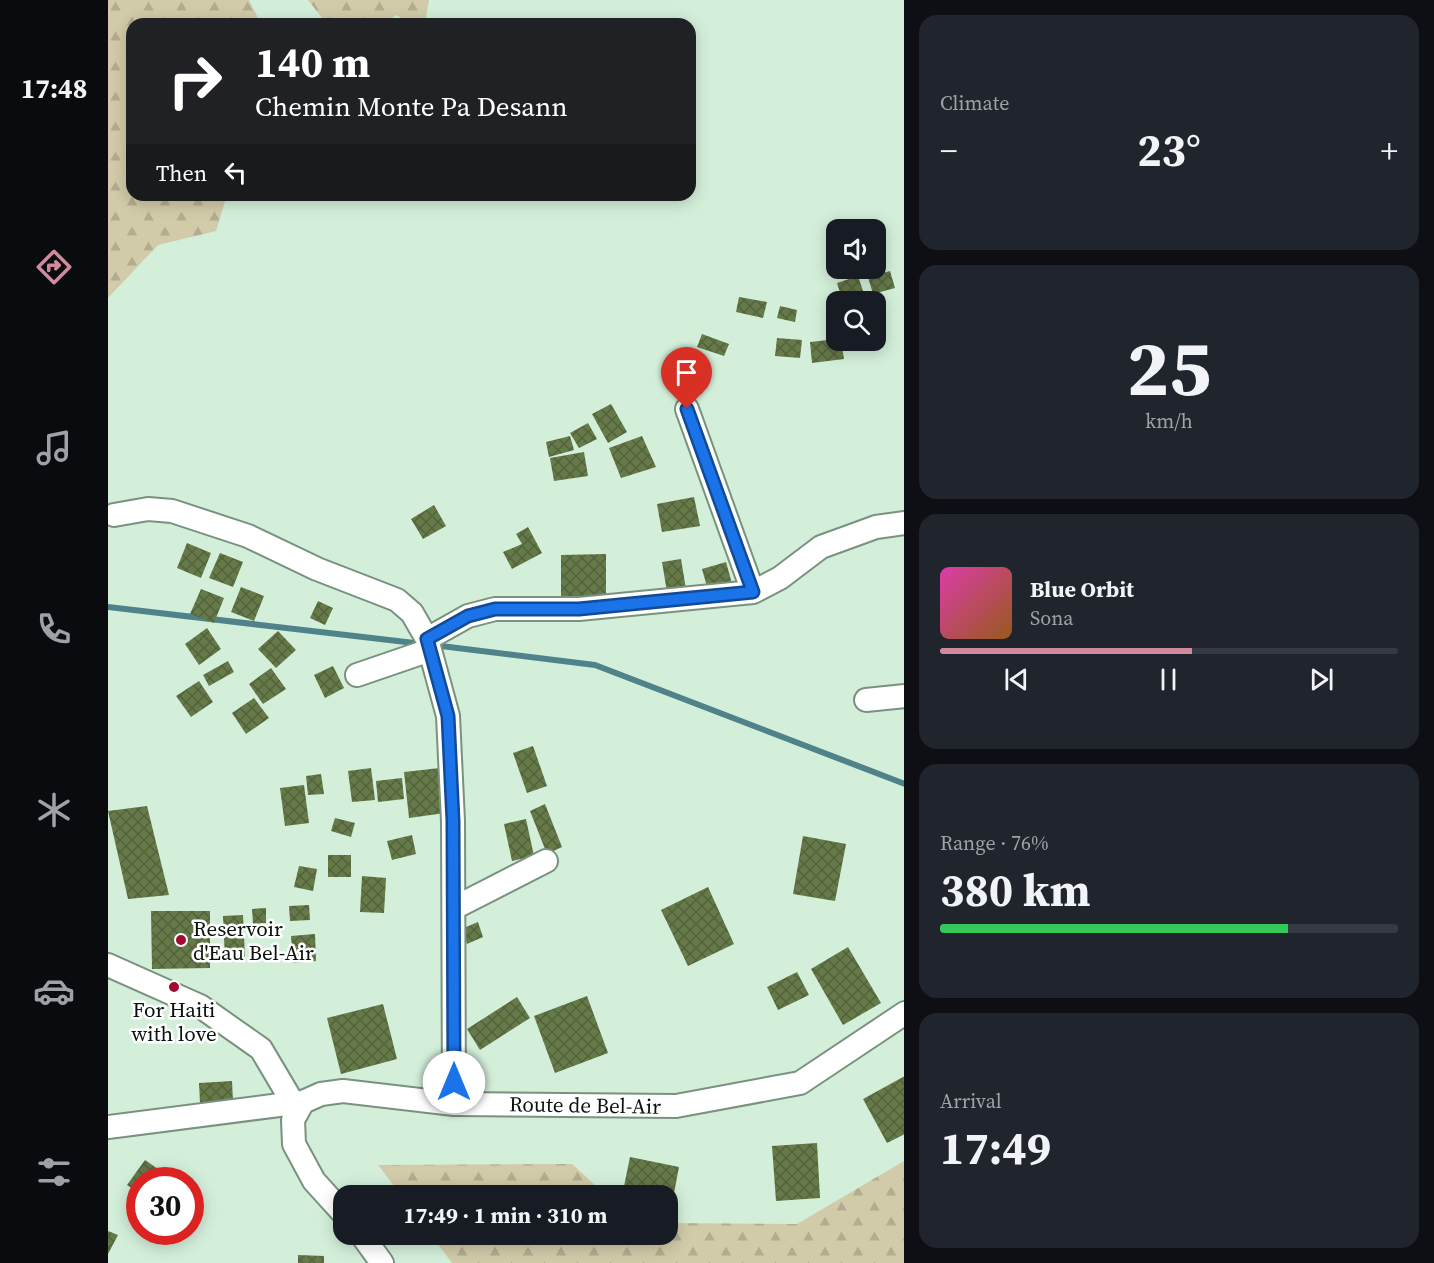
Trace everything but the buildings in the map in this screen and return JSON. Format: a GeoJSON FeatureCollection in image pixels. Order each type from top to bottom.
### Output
{"type":"FeatureCollection","features":[{"type":"Feature","properties":{"kind":"street"},"geometry":{"type":"LineString","coordinates":[[687,409],[753,592]]}},
{"type":"Feature","properties":{"kind":"street"},"geometry":{"type":"LineString","coordinates":[[114,515],[148,509],[172,511],[248,536],[317,568],[397,600],[412,613],[429,644],[448,716],[453,821],[454,1104]]}},
{"type":"Feature","properties":{"kind":"street"},"geometry":{"type":"LineString","coordinates":[[357,675],[429,644],[468,616],[495,609],[579,609],[753,592],[780,578],[821,547],[876,527],[904,523]]}},
{"type":"Feature","properties":{"kind":"street"},"geometry":{"type":"LineString","coordinates":[[866,700],[904,696]]}},
{"type":"Feature","properties":{"kind":"street"},"geometry":{"type":"LineString","coordinates":[[454,908],[546,861]]}},
{"type":"Feature","properties":{"kind":"street"},"geometry":{"type":"LineString","coordinates":[[108,965],[200,1006],[261,1049],[298,1103],[293,1120],[294,1144],[314,1181],[333,1202]]}},
{"type":"Feature","properties":{"kind":"street","name":"Route de Bel-Air"},"geometry":{"type":"LineString","coordinates":[[108,1127],[298,1103],[321,1094],[343,1091],[454,1104],[676,1106],[800,1083],[904,1013]]}},
{"type":"Feature","properties":{"kind":"street"},"geometry":{"type":"LineString","coordinates":[[369,1245],[382,1263]]}},
{"type":"Feature","properties":{"kind":"green space"},"geometry":{"type":"Polygon","coordinates":[[[108,0],[249,0],[258,18],[126,18],[126,201],[225,201],[216,231],[158,245],[108,298],[108,0]]]}},
{"type":"Feature","properties":{"kind":"green space"},"geometry":{"type":"Polygon","coordinates":[[[308,0],[429,0],[426,18],[402,18],[396,15],[392,18],[322,18],[308,0]]]}},
{"type":"Feature","properties":{"kind":"green space"},"geometry":{"type":"Polygon","coordinates":[[[904,1161],[904,1263],[452,1263],[438,1245],[678,1245],[678,1223],[797,1224],[904,1161]]]}},
{"type":"Feature","properties":{"kind":"green space"},"geometry":{"type":"Polygon","coordinates":[[[572,1164],[595,1185],[393,1185],[378,1165],[572,1164]]]}},
{"type":"Feature","properties":{"kind":"waterway"},"geometry":{"type":"LineString","coordinates":[[108,607],[423,644]]}},
{"type":"Feature","properties":{"kind":"waterway"},"geometry":{"type":"LineString","coordinates":[[433,645],[595,665],[904,784]]}},
{"type":"Feature","properties":{"kind":"place","name":"Reservoir d'Eau Bel-Air"},"geometry":{"type":"Point","coordinates":[181,940]}},
{"type":"Feature","properties":{"kind":"place","name":"For Haiti with love"},"geometry":{"type":"Point","coordinates":[174,987]}},
{"type":"Feature","properties":{"kind":"route"},"geometry":{"type":"LineString","coordinates":[[454,1082],[453,821],[448,716],[427,639],[468,616],[495,609],[579,609],[753,592],[722,512],[687,409]]}}]}
